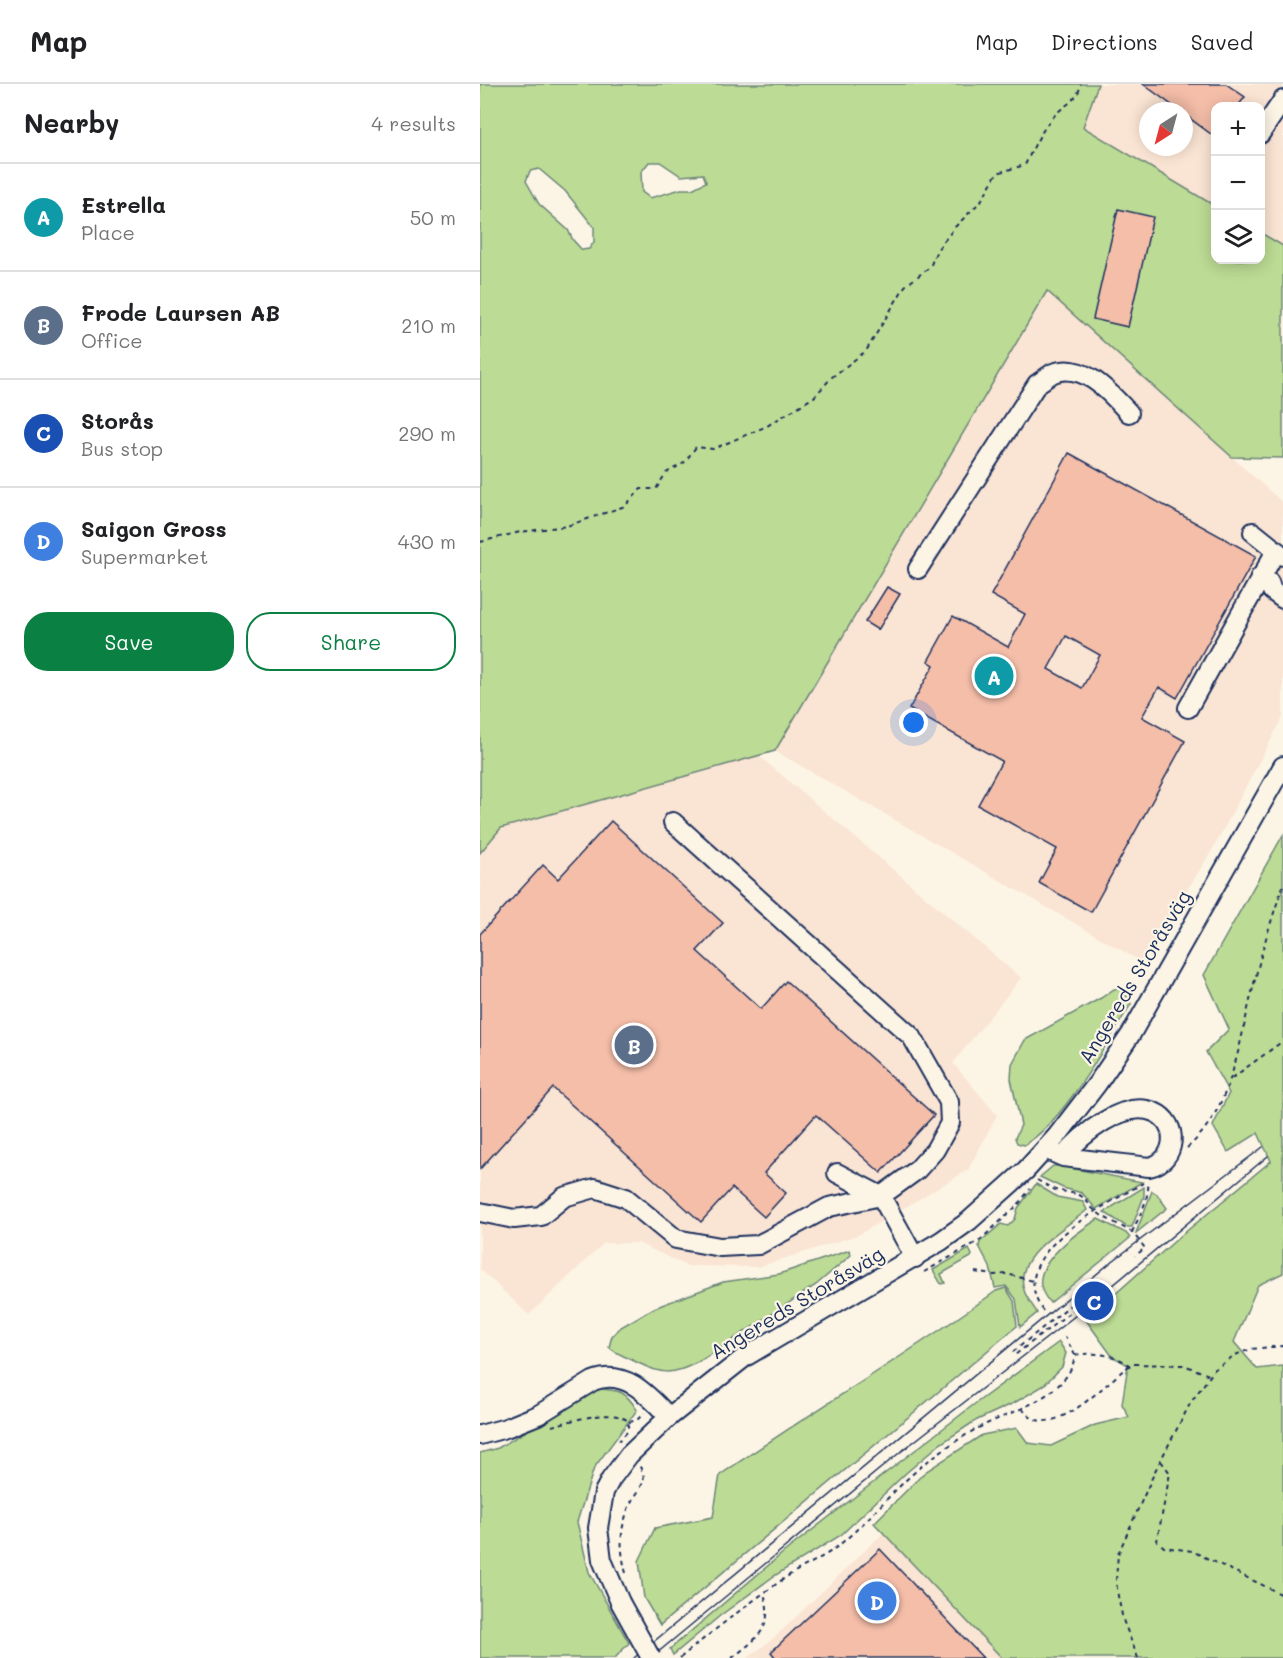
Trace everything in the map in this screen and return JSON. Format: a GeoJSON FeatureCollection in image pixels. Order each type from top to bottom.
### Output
{"type":"FeatureCollection","features":[{"type":"Feature","properties":{"kind":"street"},"geometry":{"type":"LineString","coordinates":[[1265,127],[1283,100]]}},
{"type":"Feature","properties":{"kind":"street"},"geometry":{"type":"LineString","coordinates":[[918,569],[1037,384],[1053,374],[1073,371],[1105,388],[1129,413]]}},
{"type":"Feature","properties":{"kind":"street"},"geometry":{"type":"LineString","coordinates":[[1188,708],[1260,577],[1279,554],[1253,532]]}},
{"type":"Feature","properties":{"kind":"street"},"geometry":{"type":"LineString","coordinates":[[1260,577],[1269,582],[1272,591],[1283,599]]}},
{"type":"Feature","properties":{"kind":"street","name":"Angereds Storåsväg"},"geometry":{"type":"LineString","coordinates":[[651,1658],[620,1602],[602,1560],[598,1528],[604,1492],[610,1479],[629,1455],[669,1417],[745,1357],[920,1265],[1026,1170],[1097,1084],[1131,1034],[1283,766]]}},
{"type":"Feature","properties":{"kind":"street"},"geometry":{"type":"LineString","coordinates":[[480,1212],[514,1219],[541,1215],[564,1197],[595,1188],[626,1198],[676,1239],[720,1247],[758,1245],[830,1207],[881,1196],[917,1170],[935,1150],[950,1123],[949,1102],[912,1037],[673,822]]}},
{"type":"Feature","properties":{"kind":"street"},"geometry":{"type":"LineString","coordinates":[[1045,1149],[1063,1157],[1149,1167],[1155,1166],[1165,1157],[1172,1147],[1173,1138],[1164,1120],[1155,1112],[1133,1109],[1121,1112],[1076,1141],[1063,1157]]}},
{"type":"Feature","properties":{"kind":"street"},"geometry":{"type":"LineString","coordinates":[[837,1173],[881,1196]]}},
{"type":"Feature","properties":{"kind":"street","name":"Angereds Storåsväg"},"geometry":{"type":"LineString","coordinates":[[881,1196],[920,1265]]}},
{"type":"Feature","properties":{"kind":"street"},"geometry":{"type":"LineString","coordinates":[[480,1435],[527,1420],[593,1381],[609,1377],[626,1380],[637,1386],[669,1417]]}},
{"type":"Feature","properties":{"kind":"path"},"geometry":{"type":"LineString","coordinates":[[480,542],[520,532],[567,526],[625,506],[641,489],[656,489],[666,473],[684,463],[696,447],[713,449],[735,440],[767,426],[814,397],[832,377],[866,351],[905,286],[930,267],[937,250],[955,227],[981,201],[997,173],[1025,165],[1054,116],[1078,95],[1081,84]]}},
{"type":"Feature","properties":{"kind":"path"},"geometry":{"type":"LineString","coordinates":[[1283,886],[1266,936],[1243,1037],[1230,1079],[1283,1041]]}},
{"type":"Feature","properties":{"kind":"path"},"geometry":{"type":"LineString","coordinates":[[1043,1173],[1037,1180],[1055,1190],[1078,1194],[1096,1212],[1132,1232],[1145,1248],[1135,1256]]}},
{"type":"Feature","properties":{"kind":"path"},"geometry":{"type":"LineString","coordinates":[[1132,1232],[1149,1188],[1146,1176]]}},
{"type":"Feature","properties":{"kind":"path"},"geometry":{"type":"LineString","coordinates":[[920,1265],[979,1240],[1018,1205],[1031,1188]]}},
{"type":"Feature","properties":{"kind":"path"},"geometry":{"type":"LineString","coordinates":[[1043,1311],[1032,1292],[1038,1263],[1049,1247],[1096,1212]]}},
{"type":"Feature","properties":{"kind":"path"},"geometry":{"type":"LineString","coordinates":[[975,1272],[993,1275],[1007,1274],[1033,1281]]}},
{"type":"Feature","properties":{"kind":"path"},"geometry":{"type":"LineString","coordinates":[[1078,1298],[1013,1352],[1016,1355],[1082,1303]]}},
{"type":"Feature","properties":{"kind":"path"},"geometry":{"type":"LineString","coordinates":[[680,1658],[786,1577],[827,1555],[841,1544],[901,1484],[942,1450],[982,1426],[1022,1408],[1061,1383],[1072,1370],[1075,1355],[1065,1337]]}},
{"type":"Feature","properties":{"kind":"path"},"geometry":{"type":"LineString","coordinates":[[1138,1658],[1123,1620],[1118,1596],[1116,1580],[1118,1554],[1160,1461],[1191,1402],[1209,1375],[1236,1355],[1251,1349],[1283,1346]]}},
{"type":"Feature","properties":{"kind":"path"},"geometry":{"type":"LineString","coordinates":[[1075,1355],[1106,1356],[1122,1360],[1130,1365]]}},
{"type":"Feature","properties":{"kind":"path"},"geometry":{"type":"LineString","coordinates":[[1022,1408],[1025,1413],[1041,1421],[1061,1417],[1085,1403],[1130,1365],[1184,1365],[1209,1375]]}},
{"type":"Feature","properties":{"kind":"path"},"geometry":{"type":"LineString","coordinates":[[545,1428],[589,1417],[618,1415],[629,1422],[627,1432],[619,1441],[620,1445],[642,1469],[644,1476],[643,1483],[626,1513],[623,1527],[621,1542],[627,1578]]}},
{"type":"Feature","properties":{"kind":"path"},"geometry":{"type":"LineString","coordinates":[[1160,1461],[1170,1473],[1157,1541],[1164,1547],[1192,1551],[1283,1595]]}},
{"type":"Feature","properties":{"kind":"path"},"geometry":{"type":"LineString","coordinates":[[732,1658],[762,1632],[768,1615],[764,1594]]}},
{"type":"Feature","properties":{"kind":"shaded area"},"geometry":{"type":"Polygon","coordinates":[[[1098,84],[1283,84],[1283,246],[1265,235],[1265,102],[1211,102],[1211,204],[1083,127],[1098,84]]]}},
{"type":"Feature","properties":{"kind":"shaded area"},"geometry":{"type":"Polygon","coordinates":[[[1047,291],[1283,503],[1283,717],[1214,847],[1142,962],[775,751],[1047,291]]]}},
{"type":"Feature","properties":{"kind":"shaded area"},"geometry":{"type":"Polygon","coordinates":[[[759,756],[1021,978],[953,1063],[997,1115],[968,1170],[858,1235],[758,1267],[687,1266],[638,1243],[604,1243],[529,1315],[480,1269],[480,853],[501,828],[759,756]]]}},
{"type":"Feature","properties":{"kind":"shaded area"},"geometry":{"type":"Polygon","coordinates":[[[883,1533],[1002,1658],[748,1658],[775,1637],[883,1533]]]}},
{"type":"Feature","properties":{"kind":"green space"},"geometry":{"type":"Polygon","coordinates":[[[480,84],[1098,84],[1083,127],[1211,204],[1211,264],[1265,264],[1265,235],[1283,246],[1283,458],[1232,457],[1047,291],[775,751],[501,828],[480,853],[480,84]],[[649,162],[641,172],[642,192],[650,198],[681,189],[692,189],[706,182],[703,174],[681,176],[660,162],[649,162]],[[539,169],[530,171],[526,181],[539,204],[568,230],[582,250],[589,249],[594,242],[594,227],[565,191],[539,169]]]}},
{"type":"Feature","properties":{"kind":"green space"},"geometry":{"type":"Polygon","coordinates":[[[1283,835],[1283,1273],[1258,1285],[1234,1342],[1257,1369],[1283,1366],[1283,1658],[1002,1658],[874,1523],[925,1472],[982,1435],[1017,1428],[1028,1443],[1051,1446],[1095,1425],[1129,1417],[1122,1404],[1128,1365],[1112,1356],[1086,1320],[1177,1239],[1271,1161],[1258,1133],[1228,1152],[1213,1126],[1229,1093],[1206,1052],[1229,1029],[1204,975],[1283,835]]]}},
{"type":"Feature","properties":{"kind":"green space"},"geometry":{"type":"Polygon","coordinates":[[[1114,989],[1119,989],[1127,996],[1131,1004],[1097,1060],[1054,1119],[1024,1145],[1017,1143],[1015,1138],[1021,1125],[1011,1079],[1012,1064],[1025,1040],[1114,989]]]}},
{"type":"Feature","properties":{"kind":"green space"},"geometry":{"type":"Polygon","coordinates":[[[1053,1166],[1142,1182],[1096,1209],[1082,1193],[1063,1188],[1040,1177],[1053,1166]]]}},
{"type":"Feature","properties":{"kind":"green space"},"geometry":{"type":"Polygon","coordinates":[[[1036,1184],[1057,1197],[1083,1202],[1087,1210],[1042,1245],[1025,1267],[1022,1280],[1025,1293],[1037,1313],[1020,1327],[1016,1299],[1006,1286],[995,1288],[990,1267],[979,1246],[980,1242],[1001,1224],[1008,1226],[1015,1219],[1018,1208],[1036,1184]]]}},
{"type":"Feature","properties":{"kind":"green space"},"geometry":{"type":"Polygon","coordinates":[[[1144,1187],[1144,1196],[1132,1227],[1127,1227],[1104,1212],[1144,1187]]]}},
{"type":"Feature","properties":{"kind":"green space"},"geometry":{"type":"Polygon","coordinates":[[[1152,1191],[1167,1208],[1136,1233],[1152,1191]]]}},
{"type":"Feature","properties":{"kind":"green space"},"geometry":{"type":"Polygon","coordinates":[[[1098,1219],[1126,1233],[1130,1238],[1050,1303],[1041,1286],[1041,1276],[1045,1267],[1060,1248],[1098,1219]]]}},
{"type":"Feature","properties":{"kind":"green space"},"geometry":{"type":"Polygon","coordinates":[[[969,1249],[971,1257],[941,1274],[945,1283],[941,1284],[933,1270],[969,1249]]]}},
{"type":"Feature","properties":{"kind":"green space"},"geometry":{"type":"Polygon","coordinates":[[[850,1250],[851,1255],[816,1285],[702,1360],[681,1369],[659,1371],[619,1354],[609,1347],[612,1336],[621,1327],[654,1308],[723,1282],[779,1274],[850,1250]]]}},
{"type":"Feature","properties":{"kind":"green space"},"geometry":{"type":"Polygon","coordinates":[[[1006,1288],[1014,1301],[1017,1326],[660,1625],[644,1598],[639,1561],[655,1528],[713,1517],[720,1475],[996,1291],[1006,1288]]]}},
{"type":"Feature","properties":{"kind":"green space"},"geometry":{"type":"Polygon","coordinates":[[[1059,1342],[1066,1353],[1062,1367],[1043,1386],[1014,1403],[975,1421],[940,1444],[841,1535],[774,1576],[721,1615],[673,1655],[670,1649],[784,1552],[972,1406],[1059,1342]]]}},
{"type":"Feature","properties":{"kind":"green space"},"geometry":{"type":"Polygon","coordinates":[[[597,1389],[621,1392],[629,1398],[637,1410],[594,1468],[577,1522],[589,1572],[629,1643],[615,1658],[480,1658],[480,1453],[498,1448],[597,1389]]]}},
{"type":"Feature","properties":{"kind":"building"},"geometry":{"type":"Polygon","coordinates":[[[1143,84],[1226,84],[1245,97],[1241,102],[1211,102],[1211,134],[1193,121],[1193,102],[1168,102],[1143,84]]]}},
{"type":"Feature","properties":{"kind":"building"},"geometry":{"type":"Polygon","coordinates":[[[1118,209],[1153,217],[1128,327],[1093,319],[1118,209]]]}},
{"type":"Feature","properties":{"kind":"building"},"geometry":{"type":"Polygon","coordinates":[[[1069,453],[1256,556],[1177,698],[1159,687],[1142,717],[1185,741],[1091,912],[1039,883],[1057,849],[978,805],[1002,761],[909,709],[934,665],[928,661],[953,616],[1008,647],[1025,614],[991,595],[1069,453]],[[1066,636],[1048,669],[1082,688],[1100,655],[1066,636]]]}},
{"type":"Feature","properties":{"kind":"building"},"geometry":{"type":"Polygon","coordinates":[[[887,587],[900,594],[878,630],[865,622],[887,587]]]}},
{"type":"Feature","properties":{"kind":"building"},"geometry":{"type":"Polygon","coordinates":[[[611,821],[723,923],[697,951],[761,1009],[786,981],[934,1115],[881,1173],[816,1115],[764,1173],[786,1193],[764,1217],[732,1188],[701,1222],[553,1088],[480,1169],[480,934],[543,865],[558,879],[611,821]]]}},
{"type":"Feature","properties":{"kind":"building"},"geometry":{"type":"Polygon","coordinates":[[[880,1549],[983,1658],[776,1658],[771,1652],[880,1549]]]}},
{"type":"Feature","properties":{"kind":"tram line"},"geometry":{"type":"LineString","coordinates":[[634,1658],[1110,1263],[1263,1147]]}},
{"type":"Feature","properties":{"kind":"tram line"},"geometry":{"type":"LineString","coordinates":[[651,1658],[898,1454],[1094,1301],[1268,1156]]}},
{"type":"Feature","properties":{"kind":"place","name":"Estrella"},"geometry":{"type":"Point","coordinates":[994,676]}},
{"type":"Feature","properties":{"kind":"place","name":"Frode Laursen AB"},"geometry":{"type":"Point","coordinates":[634,1045]}},
{"type":"Feature","properties":{"kind":"place","name":"Storås"},"geometry":{"type":"Point","coordinates":[1094,1301]}},
{"type":"Feature","properties":{"kind":"place","name":"Saigon Gross"},"geometry":{"type":"Point","coordinates":[877,1601]}}]}
